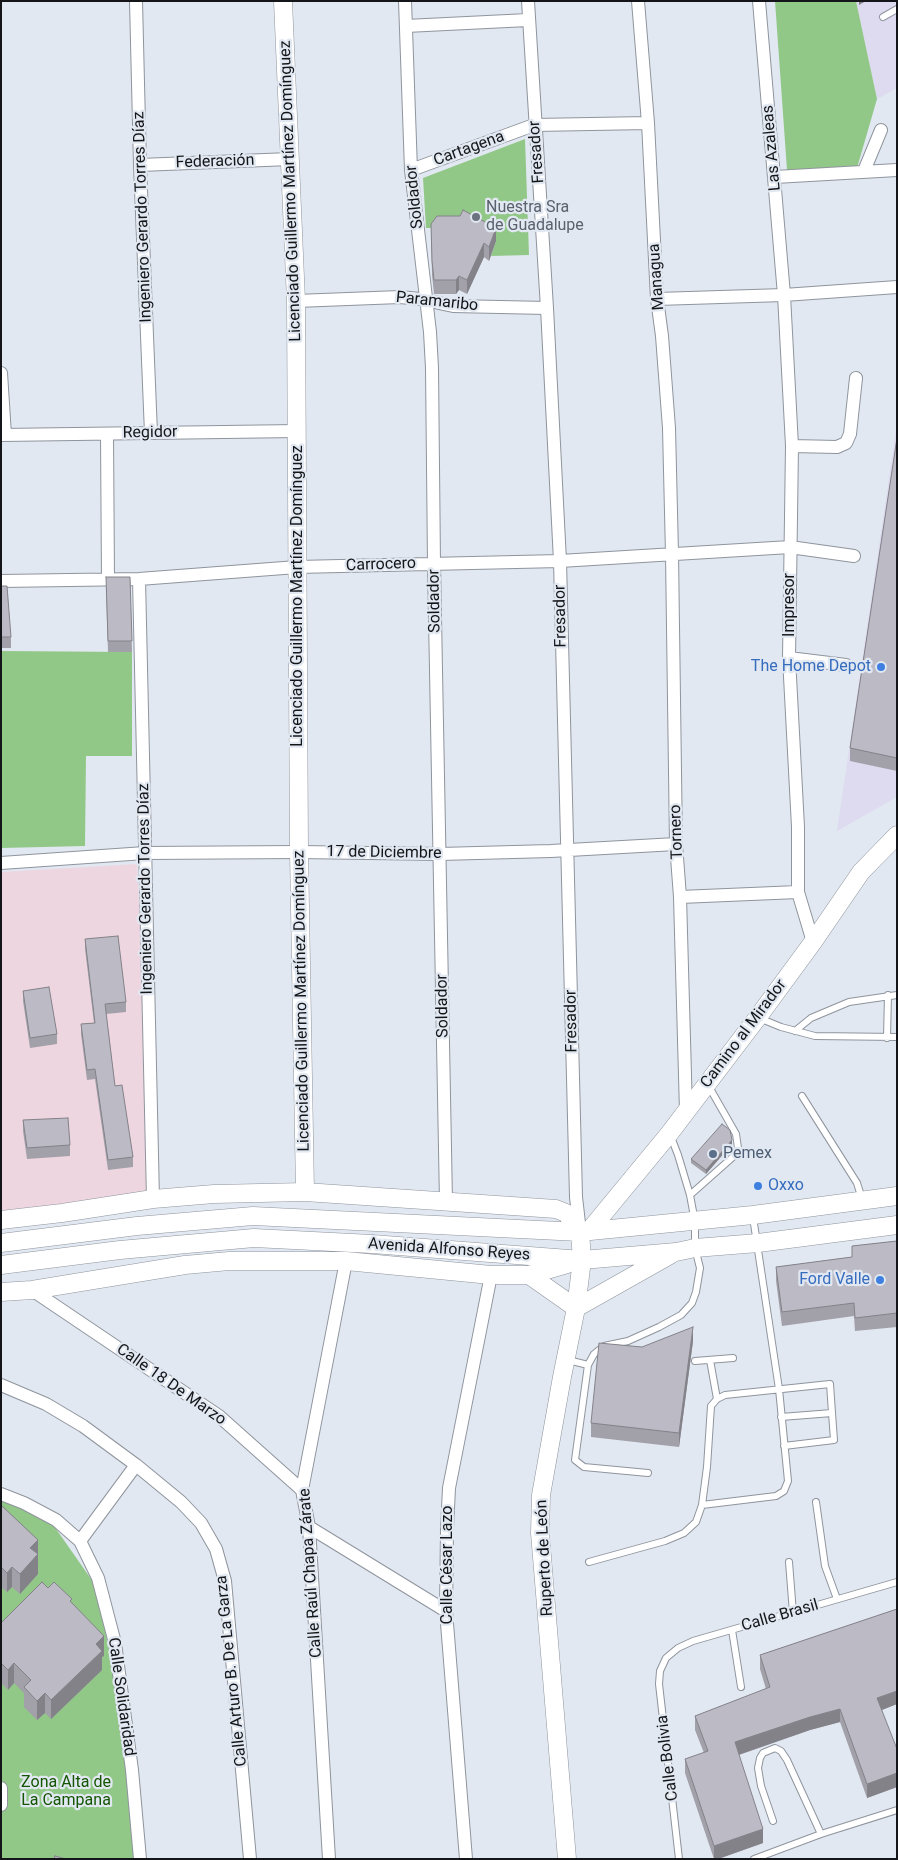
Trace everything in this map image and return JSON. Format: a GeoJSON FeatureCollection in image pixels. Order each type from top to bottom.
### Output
{"type":"FeatureCollection","features":[{"type":"Feature","properties":{"kind":"street","name":"Ingeniero Gerardo Torres Díaz"},"geometry":{"type":"LineString","coordinates":[[136,1],[140,165],[151,433]]}},
{"type":"Feature","properties":{"kind":"street","name":"Licenciado Guillermo Martínez Domínguez"},"geometry":{"type":"LineString","coordinates":[[283,1],[296,301],[299,852],[305,1192]]}},
{"type":"Feature","properties":{"kind":"street","name":"Soldador"},"geometry":{"type":"LineString","coordinates":[[405,1],[411,170],[430,332],[432,368],[446,1202]]}},
{"type":"Feature","properties":{"kind":"street","name":"Fresador"},"geometry":{"type":"LineString","coordinates":[[528,1],[560,561],[576,1197],[585,1231]]}},
{"type":"Feature","properties":{"kind":"street","name":"Managua"},"geometry":{"type":"LineString","coordinates":[[638,1],[648,123],[658,299],[667,390],[672,554]]}},
{"type":"Feature","properties":{"kind":"street","name":"Las Azaleas"},"geometry":{"type":"LineString","coordinates":[[758,1],[784,295]]}},
{"type":"Feature","properties":{"kind":"street"},"geometry":{"type":"LineString","coordinates":[[406,26],[528,20]]}},
{"type":"Feature","properties":{"kind":"street","name":"Cartagena"},"geometry":{"type":"LineString","coordinates":[[411,170],[534,125],[648,123]]}},
{"type":"Feature","properties":{"kind":"street"},"geometry":{"type":"LineString","coordinates":[[864,171],[882,130]]}},
{"type":"Feature","properties":{"kind":"street","name":"Federación"},"geometry":{"type":"LineString","coordinates":[[140,165],[290,159]]}},
{"type":"Feature","properties":{"kind":"street"},"geometry":{"type":"LineString","coordinates":[[775,177],[897,170]]}},
{"type":"Feature","properties":{"kind":"street"},"geometry":{"type":"LineString","coordinates":[[658,299],[784,295],[897,287]]}},
{"type":"Feature","properties":{"kind":"street","name":"Impresor"},"geometry":{"type":"LineString","coordinates":[[784,295],[792,446],[789,658],[798,827],[798,892],[813,942]]}},
{"type":"Feature","properties":{"kind":"street","name":"Paramaribo"},"geometry":{"type":"LineString","coordinates":[[296,301],[400,297],[453,306],[547,308]]}},
{"type":"Feature","properties":{"kind":"street"},"geometry":{"type":"LineString","coordinates":[[1,373],[3,435]]}},
{"type":"Feature","properties":{"kind":"street"},"geometry":{"type":"LineString","coordinates":[[792,446],[838,447],[846,443],[850,434],[856,378]]}},
{"type":"Feature","properties":{"kind":"street","name":"Regidor"},"geometry":{"type":"LineString","coordinates":[[3,435],[298,430]]}},
{"type":"Feature","properties":{"kind":"street"},"geometry":{"type":"LineString","coordinates":[[107,434],[108,580]]}},
{"type":"Feature","properties":{"kind":"street","name":"Carrocero"},"geometry":{"type":"LineString","coordinates":[[1,581],[139,579],[297,568],[560,561],[790,547],[854,556]]}},
{"type":"Feature","properties":{"kind":"street","name":"Tornero"},"geometry":{"type":"LineString","coordinates":[[672,554],[676,844],[680,897],[686,1111]]}},
{"type":"Feature","properties":{"kind":"street","name":"Ingeniero Gerardo Torres Díaz"},"geometry":{"type":"LineString","coordinates":[[139,579],[153,1200]]}},
{"type":"Feature","properties":{"kind":"street"},"geometry":{"type":"LineString","coordinates":[[789,658],[846,666]]}},
{"type":"Feature","properties":{"kind":"street","name":"Camino al Mirador"},"geometry":{"type":"LineString","coordinates":[[585,1231],[669,1134],[813,942],[861,872],[897,835]]}},
{"type":"Feature","properties":{"kind":"street","name":"17 de Diciembre"},"geometry":{"type":"LineString","coordinates":[[1,863],[146,853],[299,852],[440,854],[676,844]]}},
{"type":"Feature","properties":{"kind":"street"},"geometry":{"type":"LineString","coordinates":[[680,897],[798,892]]}},
{"type":"Feature","properties":{"kind":"street"},"geometry":{"type":"LineString","coordinates":[[1,1220],[214,1194],[305,1192],[556,1209],[566,1213],[585,1231]]}},
{"type":"Feature","properties":{"kind":"street"},"geometry":{"type":"LineString","coordinates":[[137,1226],[214,1194]]}},
{"type":"Feature","properties":{"kind":"street","name":"Avenida Alfonso Reyes"},"geometry":{"type":"LineString","coordinates":[[1,1243],[137,1226],[253,1216],[585,1231],[695,1222],[897,1196]]}},
{"type":"Feature","properties":{"kind":"street","name":"Avenida Alfonso Reyes"},"geometry":{"type":"LineString","coordinates":[[1,1265],[157,1246],[254,1238],[372,1244],[582,1260],[758,1243],[897,1225]]}},
{"type":"Feature","properties":{"kind":"street","name":"Ruperto de León"},"geometry":{"type":"LineString","coordinates":[[567,1859],[540,1533],[541,1495],[576,1308],[585,1231]]}},
{"type":"Feature","properties":{"kind":"street"},"geometry":{"type":"LineString","coordinates":[[157,1246],[229,1261]]}},
{"type":"Feature","properties":{"kind":"street"},"geometry":{"type":"LineString","coordinates":[[529,1275],[576,1308],[676,1252]]}},
{"type":"Feature","properties":{"kind":"street"},"geometry":{"type":"LineString","coordinates":[[1,1292],[32,1290],[185,1265],[229,1261],[346,1261],[491,1276],[529,1275],[582,1260]]}},
{"type":"Feature","properties":{"kind":"street","name":"Calle Raúl Chapa Zárate"},"geometry":{"type":"LineString","coordinates":[[330,1859],[309,1527],[302,1490],[346,1261]]}},
{"type":"Feature","properties":{"kind":"street","name":"Calle César Lazo"},"geometry":{"type":"LineString","coordinates":[[466,1859],[446,1611],[449,1488],[491,1276]]}},
{"type":"Feature","properties":{"kind":"street","name":"Calle 18 De Marzo"},"geometry":{"type":"LineString","coordinates":[[32,1290],[219,1416],[302,1490]]}},
{"type":"Feature","properties":{"kind":"street","name":"Calle Arturo B. De La Garza"},"geometry":{"type":"LineString","coordinates":[[1,1385],[46,1404],[83,1426],[136,1465],[181,1502],[201,1523],[216,1549],[226,1591],[250,1859]]}},
{"type":"Feature","properties":{"kind":"street"},"geometry":{"type":"LineString","coordinates":[[80,1541],[136,1465]]}},
{"type":"Feature","properties":{"kind":"street","name":"Calle Solidaridad"},"geometry":{"type":"LineString","coordinates":[[1,1494],[24,1503],[56,1520],[80,1541],[98,1578],[115,1643],[132,1770],[140,1859]]}},
{"type":"Feature","properties":{"kind":"street"},"geometry":{"type":"LineString","coordinates":[[309,1527],[446,1611]]}},
{"type":"Feature","properties":{"kind":"street"},"geometry":{"type":"LineString","coordinates":[[1,1788],[1,1805]]}},
{"type":"Feature","properties":{"kind":"lane"},"geometry":{"type":"LineString","coordinates":[[883,17],[897,9]]}},
{"type":"Feature","properties":{"kind":"lane"},"geometry":{"type":"LineString","coordinates":[[887,1038],[888,995]]}},
{"type":"Feature","properties":{"kind":"lane"},"geometry":{"type":"LineString","coordinates":[[795,1031],[811,1018],[849,1002],[897,995]]}},
{"type":"Feature","properties":{"kind":"lane"},"geometry":{"type":"LineString","coordinates":[[758,1017],[781,1028],[815,1036],[897,1038]]}},
{"type":"Feature","properties":{"kind":"lane"},"geometry":{"type":"LineString","coordinates":[[690,1195],[734,1156],[738,1148],[736,1134],[707,1083]]}},
{"type":"Feature","properties":{"kind":"lane"},"geometry":{"type":"LineString","coordinates":[[802,1096],[857,1183],[863,1200]]}},
{"type":"Feature","properties":{"kind":"lane"},"geometry":{"type":"LineString","coordinates":[[648,1473],[584,1467],[575,1460],[588,1365],[594,1354],[604,1346],[628,1341],[681,1315],[692,1303],[696,1292],[700,1268],[695,1248],[695,1222],[690,1195],[678,1154],[669,1134]]}},
{"type":"Feature","properties":{"kind":"lane"},"geometry":{"type":"LineString","coordinates":[[702,1505],[776,1496],[784,1491],[788,1481],[779,1389],[753,1215]]}},
{"type":"Feature","properties":{"kind":"lane"},"geometry":{"type":"LineString","coordinates":[[696,1361],[733,1358]]}},
{"type":"Feature","properties":{"kind":"lane"},"geometry":{"type":"LineString","coordinates":[[566,1359],[588,1365]]}},
{"type":"Feature","properties":{"kind":"lane"},"geometry":{"type":"LineString","coordinates":[[710,1360],[717,1399]]}},
{"type":"Feature","properties":{"kind":"lane"},"geometry":{"type":"LineString","coordinates":[[589,1562],[665,1541],[684,1533],[696,1522],[702,1505],[712,1406],[717,1399],[725,1395],[830,1384],[834,1440],[784,1446]]}},
{"type":"Feature","properties":{"kind":"lane"},"geometry":{"type":"LineString","coordinates":[[781,1417],[832,1413]]}},
{"type":"Feature","properties":{"kind":"lane"},"geometry":{"type":"LineString","coordinates":[[816,1502],[825,1566],[837,1600]]}},
{"type":"Feature","properties":{"kind":"lane"},"geometry":{"type":"LineString","coordinates":[[789,1562],[793,1613]]}},
{"type":"Feature","properties":{"kind":"lane","name":"Calle Brasil"},"geometry":{"type":"LineString","coordinates":[[666,1658],[678,1648],[693,1641],[897,1582]]}},
{"type":"Feature","properties":{"kind":"lane"},"geometry":{"type":"LineString","coordinates":[[732,1630],[741,1687]]}},
{"type":"Feature","properties":{"kind":"lane","name":"Calle Bolivia"},"geometry":{"type":"LineString","coordinates":[[666,1658],[660,1672],[659,1684],[680,1859]]}},
{"type":"Feature","properties":{"kind":"lane"},"geometry":{"type":"LineString","coordinates":[[773,1821],[758,1768],[763,1752],[775,1748],[781,1751],[787,1760],[821,1834]]}},
{"type":"Feature","properties":{"kind":"lane"},"geometry":{"type":"LineString","coordinates":[[754,1859],[821,1834],[897,1810]]}},
{"type":"Feature","properties":{"kind":"shaded area"},"geometry":{"type":"Polygon","coordinates":[[[856,1],[897,1],[897,88],[877,99],[856,1]]]}},
{"type":"Feature","properties":{"kind":"shaded area","name":"The Home Depot"},"geometry":{"type":"Polygon","coordinates":[[[897,424],[897,797],[837,831],[897,424]]]}},
{"type":"Feature","properties":{"kind":"shaded area"},"geometry":{"type":"Polygon","coordinates":[[[137,864],[154,1195],[1,1213],[1,872],[137,864]]]}},
{"type":"Feature","properties":{"kind":"green space"},"geometry":{"type":"Polygon","coordinates":[[[775,1],[856,1],[877,99],[857,168],[787,170],[775,1]]]}},
{"type":"Feature","properties":{"kind":"green space"},"geometry":{"type":"Polygon","coordinates":[[[525,139],[529,255],[491,256],[496,241],[448,228],[426,228],[423,178],[525,139]]]}},
{"type":"Feature","properties":{"kind":"green space"},"geometry":{"type":"Polygon","coordinates":[[[1,651],[132,652],[132,756],[86,756],[85,846],[1,848],[1,651]]]}},
{"type":"Feature","properties":{"kind":"green space","name":"Zona Alta de La Campana"},"geometry":{"type":"Polygon","coordinates":[[[1,1495],[54,1526],[96,1586],[122,1713],[140,1859],[1,1859],[1,1495]]]}},
{"type":"Feature","properties":{"kind":"building"},"geometry":{"type":"Polygon","coordinates":[[[463,210],[496,228],[489,247],[484,243],[467,280],[459,276],[456,280],[434,280],[431,224],[437,216],[460,216],[463,210]]]}},
{"type":"Feature","properties":{"kind":"building","name":"The Home Depot"},"geometry":{"type":"Polygon","coordinates":[[[897,438],[897,758],[850,748],[897,438]]]}},
{"type":"Feature","properties":{"kind":"building"},"geometry":{"type":"Polygon","coordinates":[[[106,577],[130,577],[132,641],[108,641],[106,577]]]}},
{"type":"Feature","properties":{"kind":"building"},"geometry":{"type":"Polygon","coordinates":[[[1,586],[7,586],[11,637],[1,637],[1,586]]]}},
{"type":"Feature","properties":{"kind":"building"},"geometry":{"type":"Polygon","coordinates":[[[118,936],[126,1002],[105,1004],[115,1086],[122,1085],[133,1157],[108,1160],[95,1069],[87,1070],[81,1024],[95,1023],[85,939],[118,936]]]}},
{"type":"Feature","properties":{"kind":"building"},"geometry":{"type":"Polygon","coordinates":[[[49,987],[57,1034],[30,1038],[23,991],[49,987]]]}},
{"type":"Feature","properties":{"kind":"building"},"geometry":{"type":"Polygon","coordinates":[[[68,1118],[70,1145],[27,1148],[23,1120],[68,1118]]]}},
{"type":"Feature","properties":{"kind":"building"},"geometry":{"type":"Polygon","coordinates":[[[722,1124],[730,1130],[732,1140],[706,1170],[691,1159],[722,1124]]]}},
{"type":"Feature","properties":{"kind":"building"},"geometry":{"type":"Polygon","coordinates":[[[897,1241],[897,1313],[855,1318],[854,1303],[782,1312],[776,1267],[852,1257],[852,1246],[897,1241]]]}},
{"type":"Feature","properties":{"kind":"building"},"geometry":{"type":"Polygon","coordinates":[[[693,1327],[679,1433],[591,1423],[599,1343],[642,1347],[693,1327]]]}},
{"type":"Feature","properties":{"kind":"building"},"geometry":{"type":"Polygon","coordinates":[[[1,1505],[38,1540],[30,1548],[38,1554],[20,1574],[12,1567],[7,1573],[1,1567],[1,1505]]]}},
{"type":"Feature","properties":{"kind":"building"},"geometry":{"type":"Polygon","coordinates":[[[42,1582],[48,1588],[54,1582],[72,1599],[70,1601],[104,1636],[96,1644],[102,1651],[51,1700],[45,1693],[37,1701],[24,1687],[31,1680],[14,1663],[8,1670],[1,1663],[1,1623],[42,1582]]]}},
{"type":"Feature","properties":{"kind":"building"},"geometry":{"type":"Polygon","coordinates":[[[897,1609],[897,1691],[877,1698],[897,1749],[897,1773],[867,1784],[840,1709],[735,1742],[763,1829],[714,1846],[685,1759],[708,1751],[695,1716],[770,1687],[760,1655],[897,1609]]]}},
{"type":"Feature","properties":{"kind":"building"},"geometry":{"type":"Polygon","coordinates":[[[55,1856],[66,1859],[54,1859],[55,1856]]]}},
{"type":"Feature","properties":{"kind":"place","name":"Nuestra Sra de Guadalupe"},"geometry":{"type":"Point","coordinates":[476,217]}},
{"type":"Feature","properties":{"kind":"place","name":"The Home Depot"},"geometry":{"type":"Point","coordinates":[881,667]}},
{"type":"Feature","properties":{"kind":"place","name":"Pemex"},"geometry":{"type":"Point","coordinates":[713,1154]}},
{"type":"Feature","properties":{"kind":"place","name":"Oxxo"},"geometry":{"type":"Point","coordinates":[758,1186]}},
{"type":"Feature","properties":{"kind":"place","name":"Ford Valle"},"geometry":{"type":"Point","coordinates":[880,1280]}}]}
